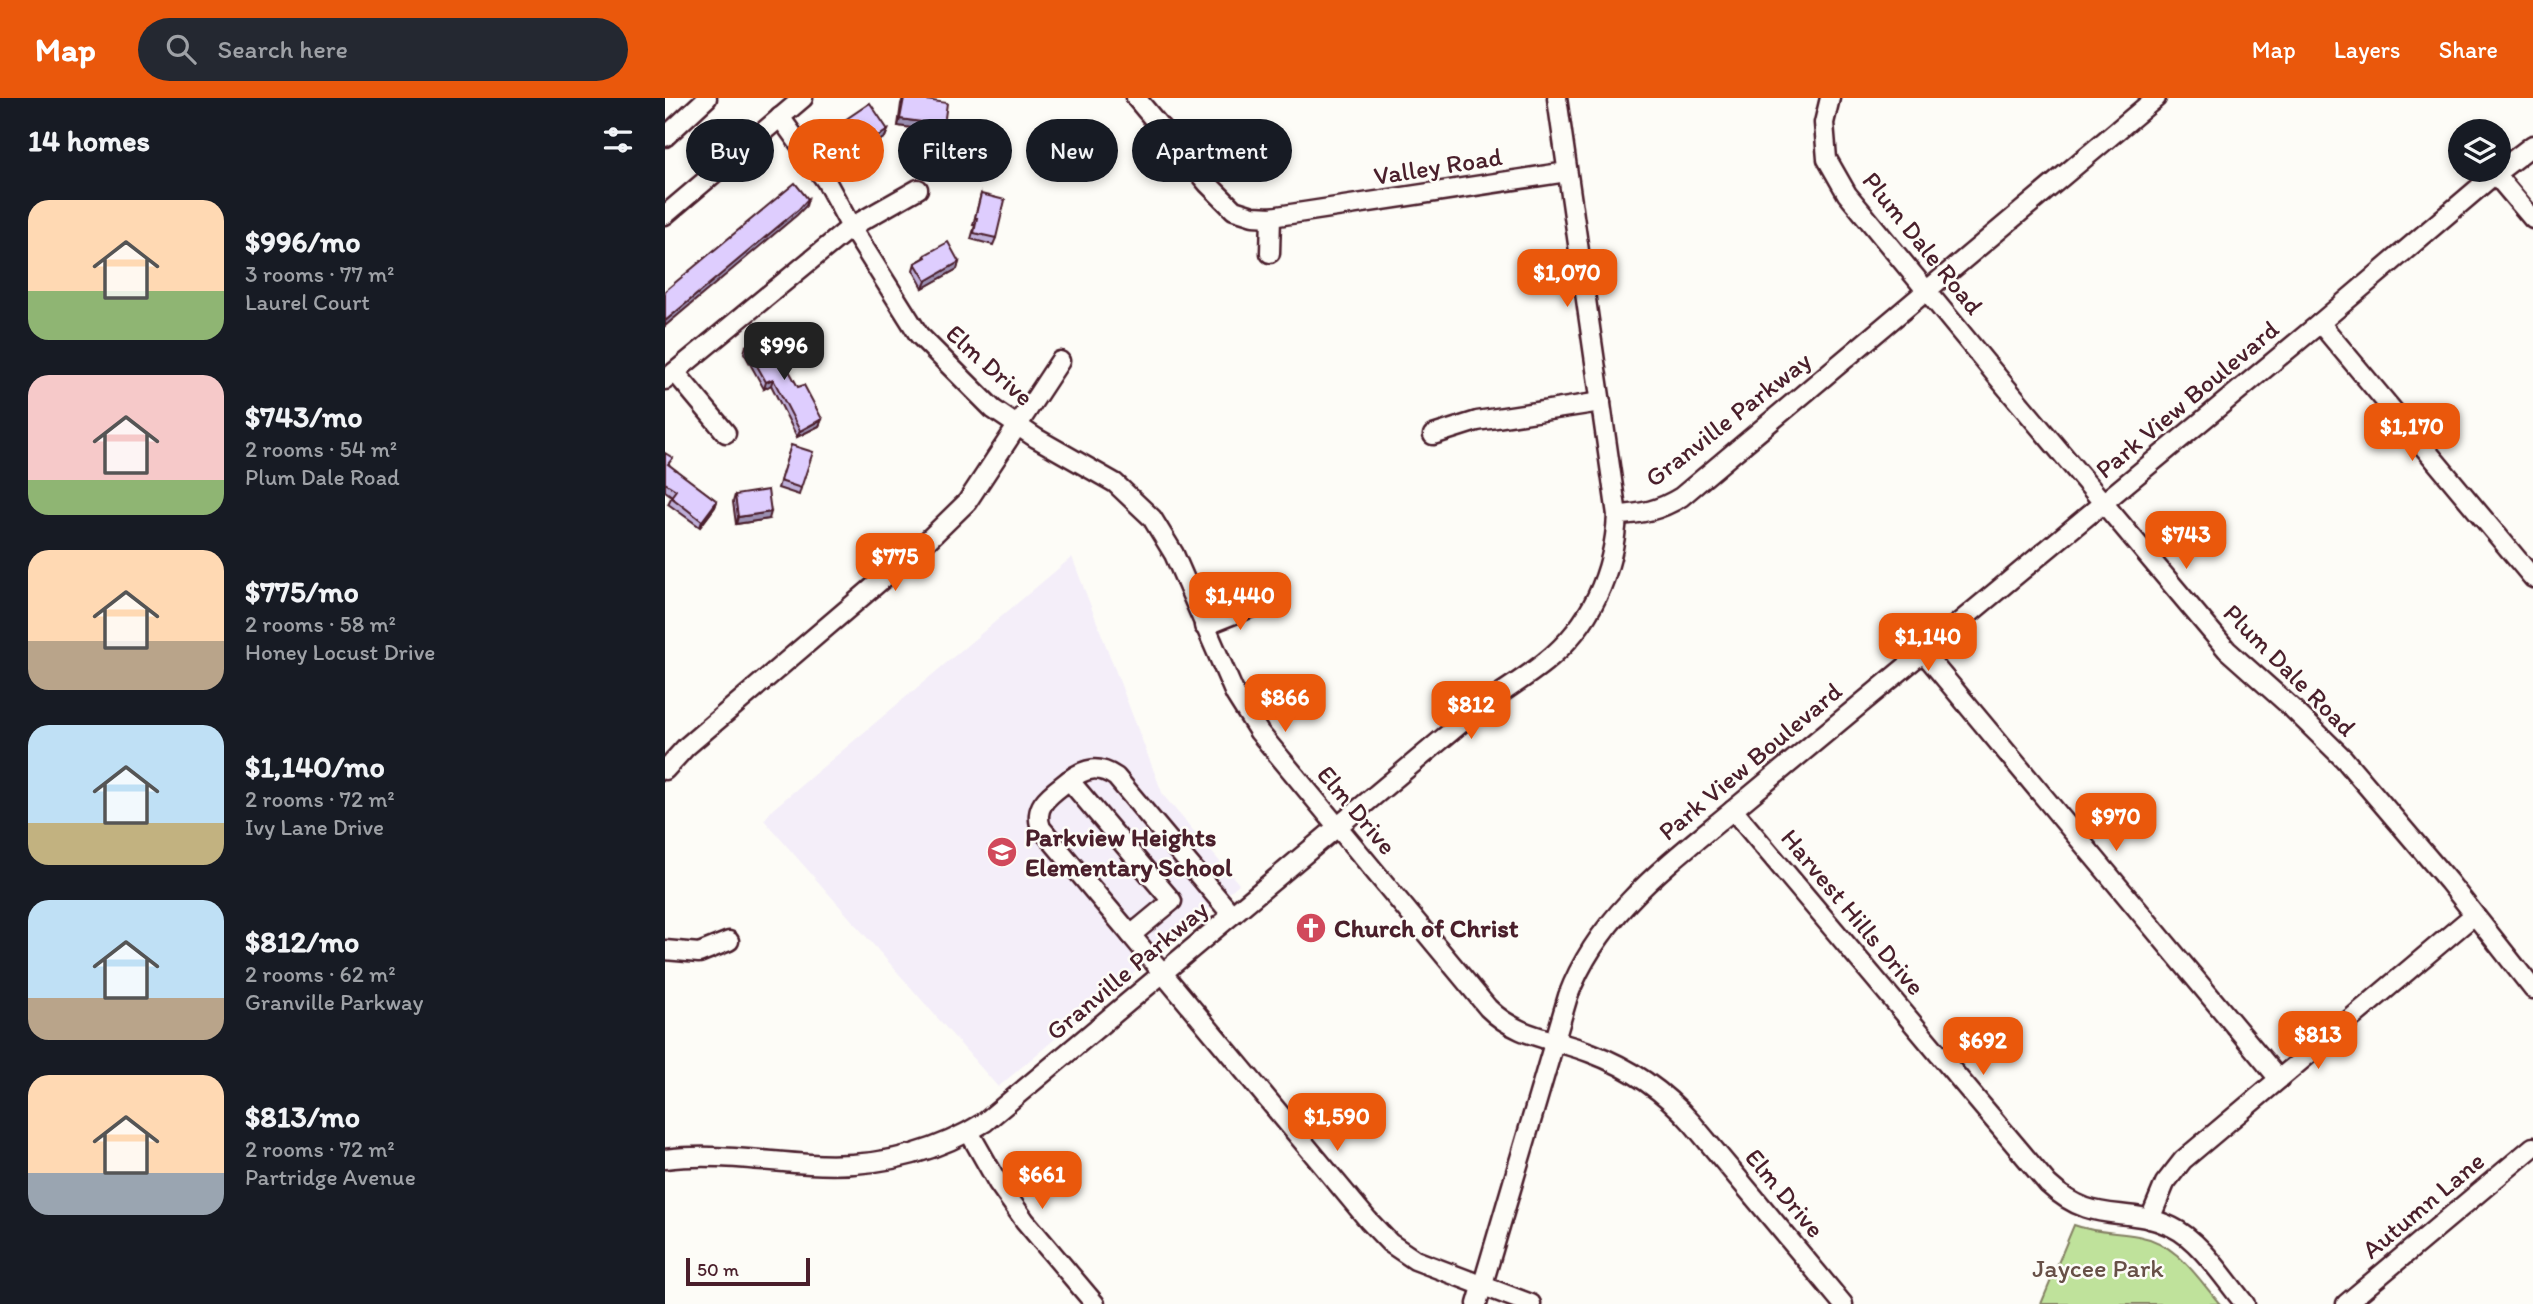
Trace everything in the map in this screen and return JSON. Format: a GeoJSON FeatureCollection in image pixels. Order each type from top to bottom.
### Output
{"type":"FeatureCollection","features":[{"type":"Feature","properties":{"kind":"street"},"geometry":{"type":"LineString","coordinates":[[665,137],[707,98]]}},
{"type":"Feature","properties":{"kind":"street"},"geometry":{"type":"LineString","coordinates":[[665,215],[803,98]]}},
{"type":"Feature","properties":{"kind":"street","name":"Valley Road"},"geometry":{"type":"LineString","coordinates":[[1136,98],[1208,184],[1234,210],[1253,216],[1271,217],[1567,172]]}},
{"type":"Feature","properties":{"kind":"street"},"geometry":{"type":"LineString","coordinates":[[1557,98],[1617,515]]}},
{"type":"Feature","properties":{"kind":"street","name":"Plum Dale Road"},"geometry":{"type":"LineString","coordinates":[[1830,98],[1824,123],[1827,159],[1847,194],[2227,650],[2344,760],[2533,989]]}},
{"type":"Feature","properties":{"kind":"street","name":"Granville Parkway"},"geometry":{"type":"LineString","coordinates":[[665,1159],[735,1158],[813,1164],[871,1164],[931,1149],[969,1132],[1013,1101],[1479,709],[1545,661],[1571,637],[1592,607],[1607,576],[1614,551],[1617,515],[1646,513],[1681,496],[2156,98]]}},
{"type":"Feature","properties":{"kind":"street","name":"Elm Drive"},"geometry":{"type":"LineString","coordinates":[[780,117],[826,181],[851,227],[919,335],[978,395],[1019,427],[1103,475],[1128,493],[1145,510],[1167,541],[1235,694],[1259,732],[1496,1016],[1513,1028],[1590,1052],[1620,1065],[1668,1099],[1692,1123],[1843,1304]]}},
{"type":"Feature","properties":{"kind":"street","name":"Park View Boulevard"},"geometry":{"type":"LineString","coordinates":[[2511,162],[2533,145]]}},
{"type":"Feature","properties":{"kind":"street","name":"Park View Boulevard"},"geometry":{"type":"LineString","coordinates":[[1477,1304],[1572,984],[1584,959],[1627,902],[1733,810],[2320,323],[2486,182]]}},
{"type":"Feature","properties":{"kind":"street"},"geometry":{"type":"LineString","coordinates":[[2502,182],[2533,219]]}},
{"type":"Feature","properties":{"kind":"street"},"geometry":{"type":"LineString","coordinates":[[726,433],[670,376],[851,227],[918,189]]}},
{"type":"Feature","properties":{"kind":"street"},"geometry":{"type":"LineString","coordinates":[[1270,253],[1271,217]]}},
{"type":"Feature","properties":{"kind":"street"},"geometry":{"type":"LineString","coordinates":[[2320,323],[2533,578]]}},
{"type":"Feature","properties":{"kind":"street"},"geometry":{"type":"LineString","coordinates":[[665,770],[686,747],[926,542],[967,502],[1019,427],[1060,361]]}},
{"type":"Feature","properties":{"kind":"street"},"geometry":{"type":"LineString","coordinates":[[1433,435],[1477,421],[1601,402]]}},
{"type":"Feature","properties":{"kind":"street"},"geometry":{"type":"LineString","coordinates":[[1205,626],[1262,603]]}},
{"type":"Feature","properties":{"kind":"street"},"geometry":{"type":"LineString","coordinates":[[1923,652],[2279,1079]]}},
{"type":"Feature","properties":{"kind":"street"},"geometry":{"type":"LineString","coordinates":[[1232,915],[1116,777],[1095,768],[1087,769],[1069,780],[1041,806],[1038,817],[1041,828],[1380,1233],[1421,1264],[1531,1304]]}},
{"type":"Feature","properties":{"kind":"street"},"geometry":{"type":"LineString","coordinates":[[1069,780],[1172,901],[1131,935]]}},
{"type":"Feature","properties":{"kind":"street","name":"Harvest Hills Drive"},"geometry":{"type":"LineString","coordinates":[[1733,810],[2048,1184],[2081,1207],[2150,1219],[2178,1230],[2191,1240],[2245,1304]]}},
{"type":"Feature","properties":{"kind":"street"},"geometry":{"type":"LineString","coordinates":[[2150,1219],[2165,1183],[2176,1167],[2474,915]]}},
{"type":"Feature","properties":{"kind":"street"},"geometry":{"type":"LineString","coordinates":[[665,950],[699,953],[729,940]]}},
{"type":"Feature","properties":{"kind":"street"},"geometry":{"type":"LineString","coordinates":[[969,1132],[1017,1211],[1095,1304]]}},
{"type":"Feature","properties":{"kind":"street","name":"Autumn Lane"},"geometry":{"type":"LineString","coordinates":[[2346,1304],[2533,1147]]}},
{"type":"Feature","properties":{"kind":"shaded area","name":"Parkview Heights Elementary School"},"geometry":{"type":"Polygon","coordinates":[[[1072,557],[1163,795],[1239,884],[998,1087],[764,820],[773,809],[1072,557]]]}},
{"type":"Feature","properties":{"kind":"green space","name":"Jaycee Park"},"geometry":{"type":"Polygon","coordinates":[[[2074,1225],[2138,1236],[2164,1246],[2185,1262],[2220,1304],[2041,1304],[2074,1225]]]}},
{"type":"Feature","properties":{"kind":"building"},"geometry":{"type":"Polygon","coordinates":[[[904,98],[947,103],[945,119],[900,119],[904,98]]]}},
{"type":"Feature","properties":{"kind":"building"},"geometry":{"type":"Polygon","coordinates":[[[870,103],[881,119],[846,119],[870,103]]]}},
{"type":"Feature","properties":{"kind":"building"},"geometry":{"type":"Polygon","coordinates":[[[795,183],[808,199],[799,209],[665,321],[665,291],[795,183]]]}},
{"type":"Feature","properties":{"kind":"building"},"geometry":{"type":"Polygon","coordinates":[[[981,194],[1005,200],[996,238],[974,233],[981,194]]]}},
{"type":"Feature","properties":{"kind":"building"},"geometry":{"type":"Polygon","coordinates":[[[948,242],[959,262],[926,281],[915,263],[948,242]]]}},
{"type":"Feature","properties":{"kind":"building"},"geometry":{"type":"Polygon","coordinates":[[[769,334],[798,387],[804,385],[822,419],[800,431],[773,379],[766,382],[746,346],[769,334]]]}},
{"type":"Feature","properties":{"kind":"building"},"geometry":{"type":"Polygon","coordinates":[[[791,445],[813,452],[801,488],[780,481],[791,445]]]}},
{"type":"Feature","properties":{"kind":"building"},"geometry":{"type":"Polygon","coordinates":[[[665,453],[673,458],[668,464],[717,501],[702,521],[671,497],[676,490],[665,483],[665,453]]]}},
{"type":"Feature","properties":{"kind":"building"},"geometry":{"type":"Polygon","coordinates":[[[768,490],[771,512],[738,517],[735,495],[768,490]]]}},
{"type":"Feature","properties":{"kind":"place","name":"Parkview Heights Elementary School"},"geometry":{"type":"Point","coordinates":[1002,852]}},
{"type":"Feature","properties":{"kind":"place","name":"Church of Christ"},"geometry":{"type":"Point","coordinates":[1311,928]}}]}
